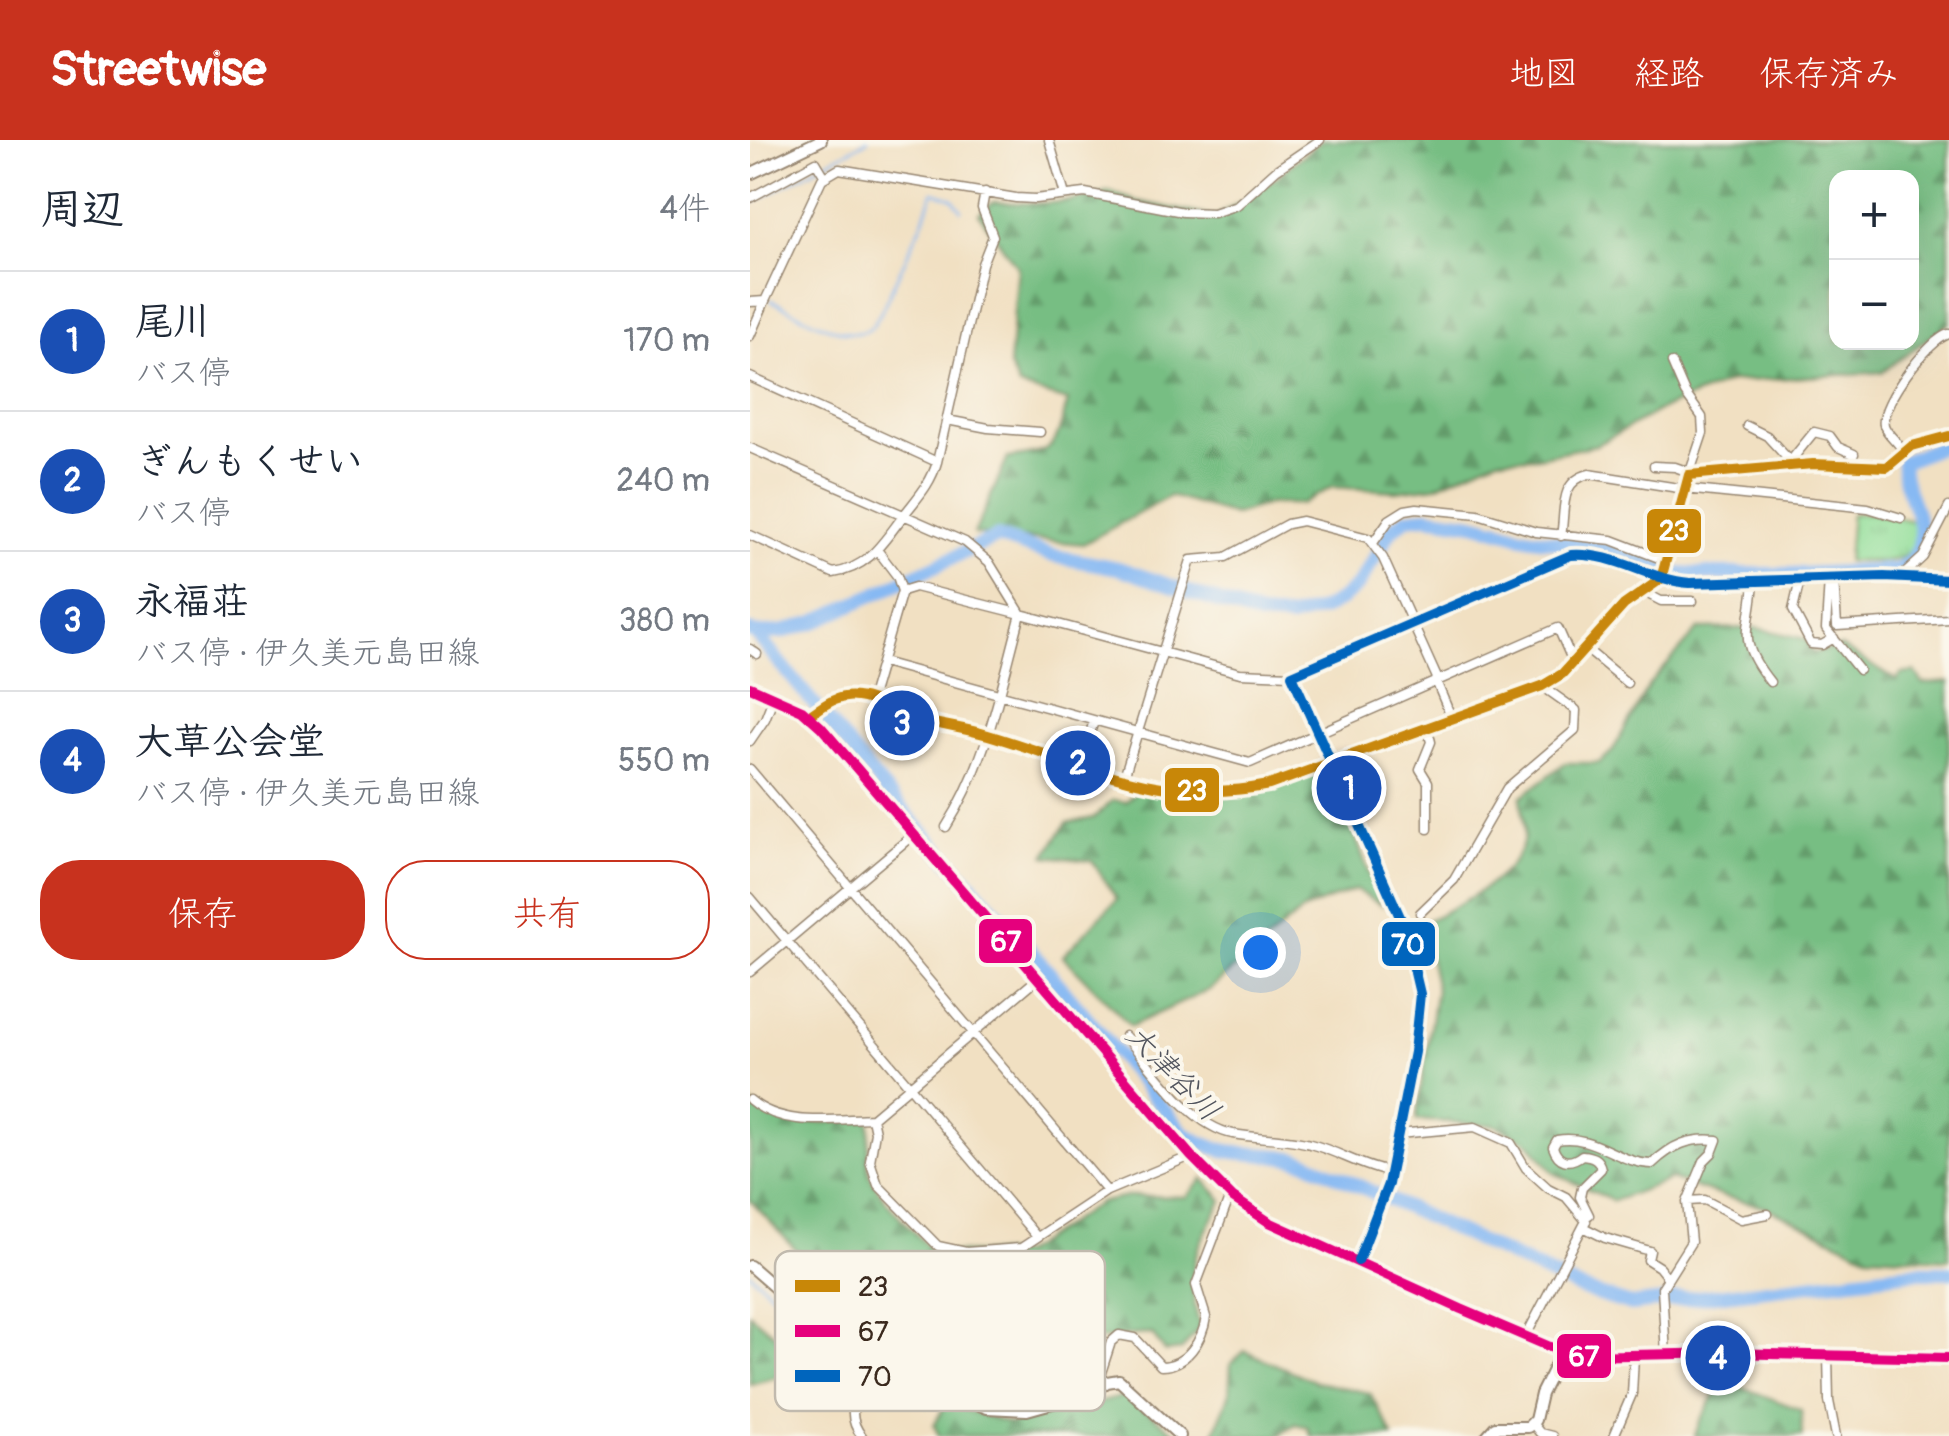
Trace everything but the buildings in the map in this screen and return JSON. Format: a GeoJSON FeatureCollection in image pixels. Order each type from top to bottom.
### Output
{"type":"FeatureCollection","features":[{"type":"Feature","properties":{"kind":"main road"},"geometry":{"type":"LineString","coordinates":[[750,687],[812,714],[1191,1156],[1230,1196],[1260,1217],[1562,1352],[1600,1358],[1666,1354],[1949,1358]]}},
{"type":"Feature","properties":{"kind":"street"},"geometry":{"type":"LineString","coordinates":[[750,174],[821,140]]}},
{"type":"Feature","properties":{"kind":"street"},"geometry":{"type":"LineString","coordinates":[[1049,140],[1065,195]]}},
{"type":"Feature","properties":{"kind":"street"},"geometry":{"type":"LineString","coordinates":[[750,198],[821,169],[839,169],[1034,199],[1098,194],[1183,212],[1213,213],[1237,205],[1276,170],[1320,140]]}},
{"type":"Feature","properties":{"kind":"street"},"geometry":{"type":"LineString","coordinates":[[750,336],[821,169]]}},
{"type":"Feature","properties":{"kind":"street"},"geometry":{"type":"LineString","coordinates":[[750,535],[833,572],[860,565],[878,551],[925,490],[937,462],[982,264],[993,236],[982,208],[985,192]]}},
{"type":"Feature","properties":{"kind":"street"},"geometry":{"type":"LineString","coordinates":[[750,302],[765,301]]}},
{"type":"Feature","properties":{"kind":"street"},"geometry":{"type":"LineString","coordinates":[[1903,451],[1886,428],[1885,416],[1907,375],[1936,339],[1949,334]]}},
{"type":"Feature","properties":{"kind":"street"},"geometry":{"type":"LineString","coordinates":[[812,714],[831,700],[848,696],[920,720],[989,735],[1123,780],[1152,786],[1236,791],[1269,785],[1542,686],[1573,662],[1624,605],[1662,577],[1703,433],[1702,416],[1685,393],[1672,363]]}},
{"type":"Feature","properties":{"kind":"street"},"geometry":{"type":"LineString","coordinates":[[750,377],[937,462]]}},
{"type":"Feature","properties":{"kind":"street"},"geometry":{"type":"LineString","coordinates":[[947,420],[1040,432]]}},
{"type":"Feature","properties":{"kind":"street"},"geometry":{"type":"LineString","coordinates":[[1746,426],[1767,436],[1788,463]]}},
{"type":"Feature","properties":{"kind":"street"},"geometry":{"type":"LineString","coordinates":[[1788,463],[1814,432],[1830,436],[1838,448],[1854,454]]}},
{"type":"Feature","properties":{"kind":"street"},"geometry":{"type":"LineString","coordinates":[[1654,466],[1675,466],[1689,473],[1788,463],[1887,467],[1903,451],[1949,436]]}},
{"type":"Feature","properties":{"kind":"street"},"geometry":{"type":"LineString","coordinates":[[750,448],[965,542],[996,572],[1020,614],[989,735],[966,795],[946,828]]}},
{"type":"Feature","properties":{"kind":"street"},"geometry":{"type":"LineString","coordinates":[[1561,536],[1565,494],[1574,480],[1584,474],[1685,490],[1868,508],[1901,518]]}},
{"type":"Feature","properties":{"kind":"street"},"geometry":{"type":"LineString","coordinates":[[1900,578],[1924,557],[1949,507]]}},
{"type":"Feature","properties":{"kind":"street"},"geometry":{"type":"LineString","coordinates":[[1374,544],[1389,520],[1412,508],[1478,514],[1536,532],[1621,542],[1666,562]]}},
{"type":"Feature","properties":{"kind":"street"},"geometry":{"type":"LineString","coordinates":[[1123,780],[1191,560],[1226,557],[1294,521],[1330,526],[1368,538],[1374,544],[1452,718]]}},
{"type":"Feature","properties":{"kind":"street"},"geometry":{"type":"LineString","coordinates":[[870,701],[901,588],[878,551]]}},
{"type":"Feature","properties":{"kind":"street"},"geometry":{"type":"LineString","coordinates":[[901,588],[915,588],[1253,675],[1292,675],[1572,555],[1602,556],[1690,583],[1949,580]]}},
{"type":"Feature","properties":{"kind":"street"},"geometry":{"type":"LineString","coordinates":[[1832,579],[1837,626],[1949,619]]}},
{"type":"Feature","properties":{"kind":"street"},"geometry":{"type":"LineString","coordinates":[[1832,579],[1826,629],[1858,670]]}},
{"type":"Feature","properties":{"kind":"street"},"geometry":{"type":"LineString","coordinates":[[1800,580],[1794,610],[1812,644],[1822,645],[1834,638]]}},
{"type":"Feature","properties":{"kind":"street"},"geometry":{"type":"LineString","coordinates":[[1754,581],[1747,647],[1770,682]]}},
{"type":"Feature","properties":{"kind":"street"},"geometry":{"type":"LineString","coordinates":[[1642,590],[1660,601],[1693,601]]}},
{"type":"Feature","properties":{"kind":"street"},"geometry":{"type":"LineString","coordinates":[[882,662],[1250,764],[1558,628],[1573,662]]}},
{"type":"Feature","properties":{"kind":"street"},"geometry":{"type":"LineString","coordinates":[[1585,648],[1627,683]]}},
{"type":"Feature","properties":{"kind":"street"},"geometry":{"type":"LineString","coordinates":[[1292,675],[1404,926],[1420,994],[1389,1178],[1358,1261]]}},
{"type":"Feature","properties":{"kind":"street"},"geometry":{"type":"LineString","coordinates":[[1420,914],[1454,880],[1507,788],[1576,730],[1576,710],[1542,686]]}},
{"type":"Feature","properties":{"kind":"street"},"geometry":{"type":"LineString","coordinates":[[750,741],[774,696]]}},
{"type":"Feature","properties":{"kind":"street"},"geometry":{"type":"LineString","coordinates":[[1077,766],[1094,722]]}},
{"type":"Feature","properties":{"kind":"street"},"geometry":{"type":"LineString","coordinates":[[1427,727],[1431,742],[1420,769],[1428,782],[1428,829]]}},
{"type":"Feature","properties":{"kind":"street"},"geometry":{"type":"LineString","coordinates":[[750,769],[1107,1191]]}},
{"type":"Feature","properties":{"kind":"street"},"geometry":{"type":"LineString","coordinates":[[750,972],[913,834]]}},
{"type":"Feature","properties":{"kind":"street"},"geometry":{"type":"LineString","coordinates":[[750,897],[1037,1238]]}},
{"type":"Feature","properties":{"kind":"street"},"geometry":{"type":"LineString","coordinates":[[750,1100],[770,1112],[795,1119],[872,1118],[1036,978]]}},
{"type":"Feature","properties":{"kind":"street"},"geometry":{"type":"LineString","coordinates":[[1126,1036],[1192,1113],[1208,1125],[1234,1135],[1310,1144],[1389,1178]]}},
{"type":"Feature","properties":{"kind":"street"},"geometry":{"type":"LineString","coordinates":[[872,1118],[875,1132],[870,1161],[878,1184],[938,1246],[961,1251]]}},
{"type":"Feature","properties":{"kind":"street"},"geometry":{"type":"LineString","coordinates":[[1398,1134],[1475,1127],[1511,1142],[1526,1168],[1548,1188],[1566,1197],[1588,1219],[1650,1251],[1648,1260],[1667,1277]]}},
{"type":"Feature","properties":{"kind":"street"},"geometry":{"type":"LineString","coordinates":[[1526,1336],[1588,1219],[1580,1197],[1582,1188],[1601,1169],[1592,1156],[1582,1155],[1566,1162],[1556,1156],[1553,1146],[1558,1140],[1578,1138],[1634,1164],[1652,1164],[1667,1150],[1688,1140],[1717,1140],[1687,1202],[1691,1242],[1667,1277],[1662,1297],[1666,1354]]}},
{"type":"Feature","properties":{"kind":"street"},"geometry":{"type":"LineString","coordinates":[[988,1251],[1020,1248],[1107,1191],[1191,1156]]}},
{"type":"Feature","properties":{"kind":"street"},"geometry":{"type":"LineString","coordinates":[[1105,1360],[1118,1334],[1135,1338],[1161,1366],[1175,1364],[1193,1349],[1206,1317],[1196,1285],[1230,1196]]}},
{"type":"Feature","properties":{"kind":"street"},"geometry":{"type":"LineString","coordinates":[[1687,1202],[1705,1200],[1741,1219],[1768,1214]]}},
{"type":"Feature","properties":{"kind":"street"},"geometry":{"type":"LineString","coordinates":[[750,1266],[775,1288]]}},
{"type":"Feature","properties":{"kind":"street"},"geometry":{"type":"LineString","coordinates":[[1486,1436],[1495,1427],[1532,1423],[1562,1352]]}},
{"type":"Feature","properties":{"kind":"street"},"geometry":{"type":"LineString","coordinates":[[1828,1354],[1829,1401],[1836,1436]]}},
{"type":"Feature","properties":{"kind":"street"},"geometry":{"type":"LineString","coordinates":[[1614,1436],[1632,1394],[1634,1357]]}},
{"type":"Feature","properties":{"kind":"street"},"geometry":{"type":"LineString","coordinates":[[1105,1384],[1118,1380],[1180,1436]]}},
{"type":"Feature","properties":{"kind":"street"},"geometry":{"type":"LineString","coordinates":[[853,1411],[854,1428],[862,1436]]}},
{"type":"Feature","properties":{"kind":"street"},"geometry":{"type":"LineString","coordinates":[[1532,1423],[1540,1433],[1552,1436]]}},
{"type":"Feature","properties":{"kind":"green space"},"geometry":{"type":"Polygon","coordinates":[[[1322,140],[1949,140],[1949,323],[1919,345],[1919,170],[1829,170],[1829,350],[1912,350],[1882,372],[1729,382],[1662,409],[1596,445],[1537,457],[1498,458],[1436,486],[1396,491],[1332,487],[1301,504],[1269,504],[1234,515],[1170,496],[1083,544],[974,534],[1008,458],[1037,453],[1052,445],[1068,401],[1019,387],[1009,366],[1018,268],[979,214],[993,202],[1067,202],[1109,191],[1136,201],[1215,217],[1260,190],[1322,140]]]}},
{"type":"Feature","properties":{"kind":"green space"},"geometry":{"type":"Polygon","coordinates":[[[1869,513],[1920,522],[1912,548],[1896,559],[1847,561],[1851,514],[1869,513]]]}},
{"type":"Feature","properties":{"kind":"green space"},"geometry":{"type":"Polygon","coordinates":[[[1757,628],[1806,639],[1813,653],[1841,647],[1896,680],[1901,674],[1915,672],[1923,684],[1949,682],[1949,1259],[1867,1255],[1764,1206],[1671,1179],[1613,1201],[1554,1173],[1529,1142],[1495,1125],[1416,1120],[1436,989],[1422,923],[1483,889],[1510,866],[1524,838],[1521,797],[1565,763],[1599,763],[1612,752],[1649,685],[1699,629],[1757,628]]]}},
{"type":"Feature","properties":{"kind":"green space"},"geometry":{"type":"Polygon","coordinates":[[[1316,773],[1335,782],[1381,905],[1355,890],[1303,910],[1209,990],[1131,1026],[1063,956],[1117,899],[1092,861],[1045,856],[1067,823],[1094,818],[1113,800],[1126,802],[1140,788],[1210,799],[1249,793],[1316,773]]]}},
{"type":"Feature","properties":{"kind":"green space"},"geometry":{"type":"Polygon","coordinates":[[[750,1103],[763,1112],[791,1121],[869,1119],[867,1162],[871,1178],[932,1251],[797,1251],[750,1200],[750,1103]]]}},
{"type":"Feature","properties":{"kind":"green space"},"geometry":{"type":"Polygon","coordinates":[[[1203,1179],[1223,1200],[1199,1247],[1192,1275],[1200,1327],[1182,1350],[1165,1352],[1152,1334],[1107,1338],[1105,1251],[1027,1251],[1099,1203],[1131,1196],[1186,1197],[1203,1179]]]}},
{"type":"Feature","properties":{"kind":"green space"},"geometry":{"type":"Polygon","coordinates":[[[750,1314],[775,1335],[775,1377],[750,1384],[750,1314]]]}},
{"type":"Feature","properties":{"kind":"green space"},"geometry":{"type":"Polygon","coordinates":[[[1245,1351],[1316,1382],[1370,1393],[1393,1436],[1311,1436],[1308,1427],[1295,1424],[1278,1436],[1213,1436],[1229,1396],[1231,1363],[1245,1351]]]}},
{"type":"Feature","properties":{"kind":"green space"},"geometry":{"type":"Polygon","coordinates":[[[1721,1379],[1801,1410],[1802,1436],[1695,1436],[1721,1379]]]}},
{"type":"Feature","properties":{"kind":"green space"},"geometry":{"type":"Polygon","coordinates":[[[1125,1396],[1181,1436],[939,1436],[934,1425],[942,1411],[970,1411],[1009,1424],[1063,1411],[1105,1411],[1105,1401],[1125,1396]]]}},
{"type":"Feature","properties":{"kind":"waterway"},"geometry":{"type":"LineString","coordinates":[[750,204],[868,140]]}},
{"type":"Feature","properties":{"kind":"waterway"},"geometry":{"type":"LineString","coordinates":[[771,300],[836,330],[850,333],[871,328],[924,219],[933,192],[952,198],[962,210]]}},
{"type":"Feature","properties":{"kind":"waterway"},"geometry":{"type":"LineString","coordinates":[[756,634],[782,632],[815,622],[997,537],[1054,556],[1118,568],[1259,616],[1290,618],[1324,609],[1340,600],[1358,585],[1392,529],[1407,518],[1426,516],[1474,523],[1526,537],[1621,551],[1676,574],[1896,570],[1919,546],[1920,532],[1903,475],[1903,462],[1949,443]]}},
{"type":"Feature","properties":{"kind":"waterway","name":"大津谷川"},"geometry":{"type":"LineString","coordinates":[[750,631],[890,796],[1011,927],[1183,1132],[1200,1142],[1231,1152],[1308,1162],[1583,1290],[1631,1305],[1911,1272],[1949,1272]]}},
{"type":"Feature","properties":{"kind":"waterway"},"geometry":{"type":"LineString","coordinates":[[750,1273],[775,1296]]}},
{"type":"Feature","properties":{"kind":"transit line","name":"23"},"geometry":{"type":"LineString","coordinates":[[809,716],[837,699],[857,697],[914,718],[988,735],[1125,779],[1193,791],[1269,785],[1542,686],[1562,674],[1624,605],[1661,579],[1689,475],[1813,464],[1887,467],[1912,446],[1949,436]]}},
{"type":"Feature","properties":{"kind":"transit line","name":"70"},"geometry":{"type":"LineString","coordinates":[[1358,1261],[1388,1184],[1414,1052],[1420,994],[1404,926],[1292,675],[1571,555],[1602,558],[1690,583],[1884,577],[1949,580]]}},
{"type":"Feature","properties":{"kind":"transit line","name":"67"},"geometry":{"type":"LineString","coordinates":[[750,687],[802,710],[821,727],[1191,1156],[1233,1198],[1269,1222],[1461,1309],[1562,1352],[1581,1356],[1728,1353],[1949,1358]]}},
{"type":"Feature","properties":{"kind":"place","name":"永福荘"},"geometry":{"type":"Point","coordinates":[902,723]}},
{"type":"Feature","properties":{"kind":"place","name":"ぎんもくせい"},"geometry":{"type":"Point","coordinates":[1078,763]}},
{"type":"Feature","properties":{"kind":"place","name":"尾川"},"geometry":{"type":"Point","coordinates":[1349,788]}},
{"type":"Feature","properties":{"kind":"place","name":"大草公会堂"},"geometry":{"type":"Point","coordinates":[1718,1358]}}]}
